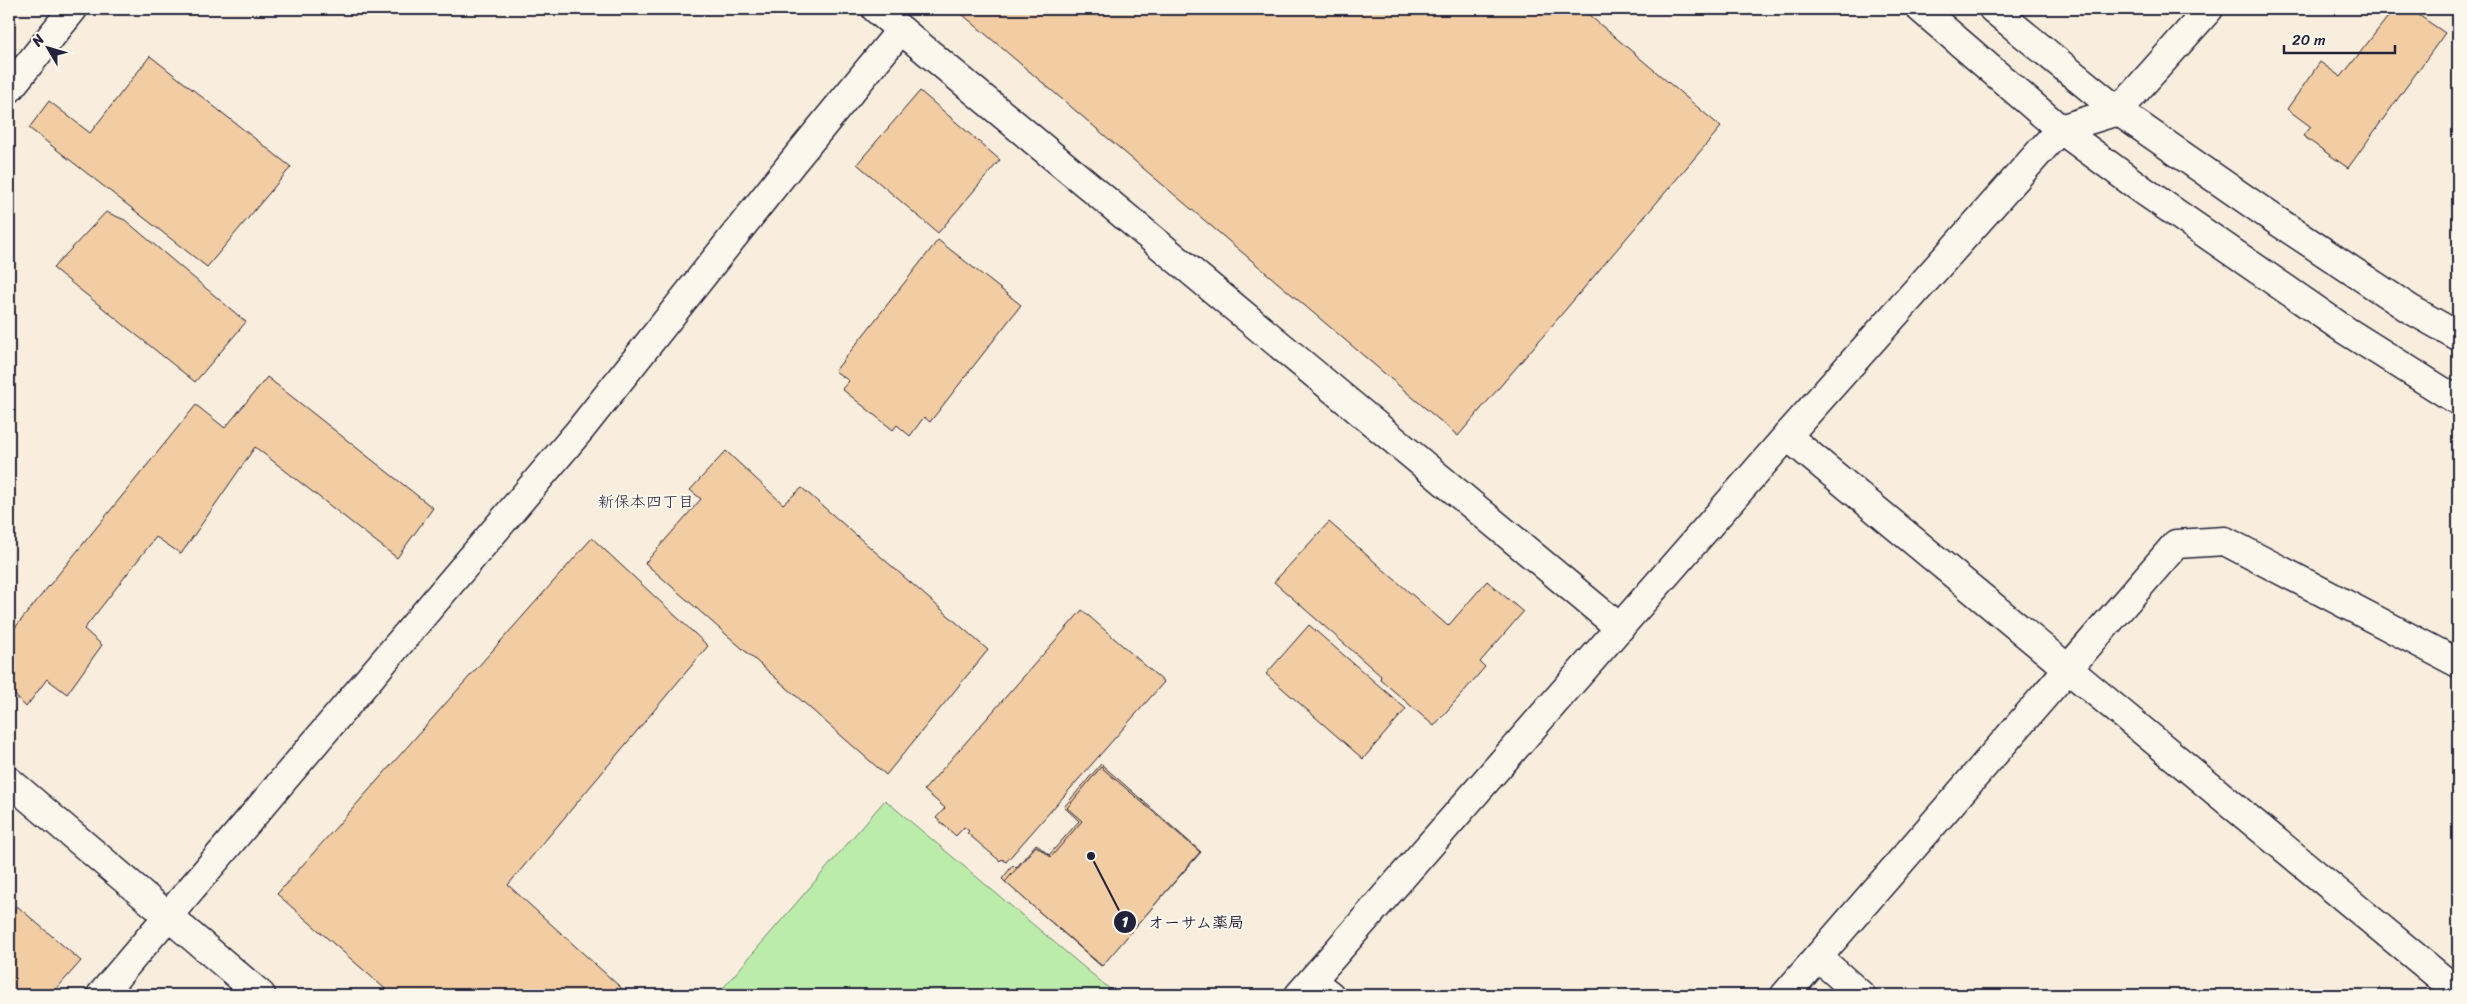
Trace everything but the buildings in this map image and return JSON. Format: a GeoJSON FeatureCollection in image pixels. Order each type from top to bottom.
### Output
{"type":"FeatureCollection","features":[{"type":"Feature","properties":{"kind":"street"},"geometry":{"type":"LineString","coordinates":[[9,89],[73,9]]}},
{"type":"Feature","properties":{"kind":"street"},"geometry":{"type":"LineString","coordinates":[[876,9],[1620,628]]}},
{"type":"Feature","properties":{"kind":"street"},"geometry":{"type":"LineString","coordinates":[[1921,9],[2060,129],[2144,191],[2337,325],[2458,401]]}},
{"type":"Feature","properties":{"kind":"street"},"geometry":{"type":"LineString","coordinates":[[1992,9],[2118,110],[2271,217],[2410,309],[2458,336]]}},
{"type":"Feature","properties":{"kind":"street"},"geometry":{"type":"LineString","coordinates":[[1314,990],[1620,628],[1787,436],[2060,129],[2118,110],[2209,9]]}},
{"type":"Feature","properties":{"kind":"street"},"geometry":{"type":"LineString","coordinates":[[101,995],[166,916],[580,430],[792,163],[901,30]]}},
{"type":"Feature","properties":{"kind":"street"},"geometry":{"type":"LineString","coordinates":[[1787,436],[2458,992]]}},
{"type":"Feature","properties":{"kind":"street"},"geometry":{"type":"LineString","coordinates":[[1785,995],[2066,668],[2176,544],[2225,542],[2458,663]]}},
{"type":"Feature","properties":{"kind":"street"},"geometry":{"type":"LineString","coordinates":[[9,781],[261,995]]}},
{"type":"Feature","properties":{"kind":"street"},"geometry":{"type":"LineString","coordinates":[[1818,958],[1861,995]]}},
{"type":"Feature","properties":{"kind":"green space"},"geometry":{"type":"Polygon","coordinates":[[[885,800],[1117,995],[717,995],[885,800]]]}},
{"type":"Feature","properties":{"kind":"place","name":"オーサム薬局"},"geometry":{"type":"Point","coordinates":[1091,856]}},
{"type":"Feature","properties":{"kind":"district","name":"新保本四丁目"},"geometry":{"type":"Point","coordinates":[646,501]}}]}
